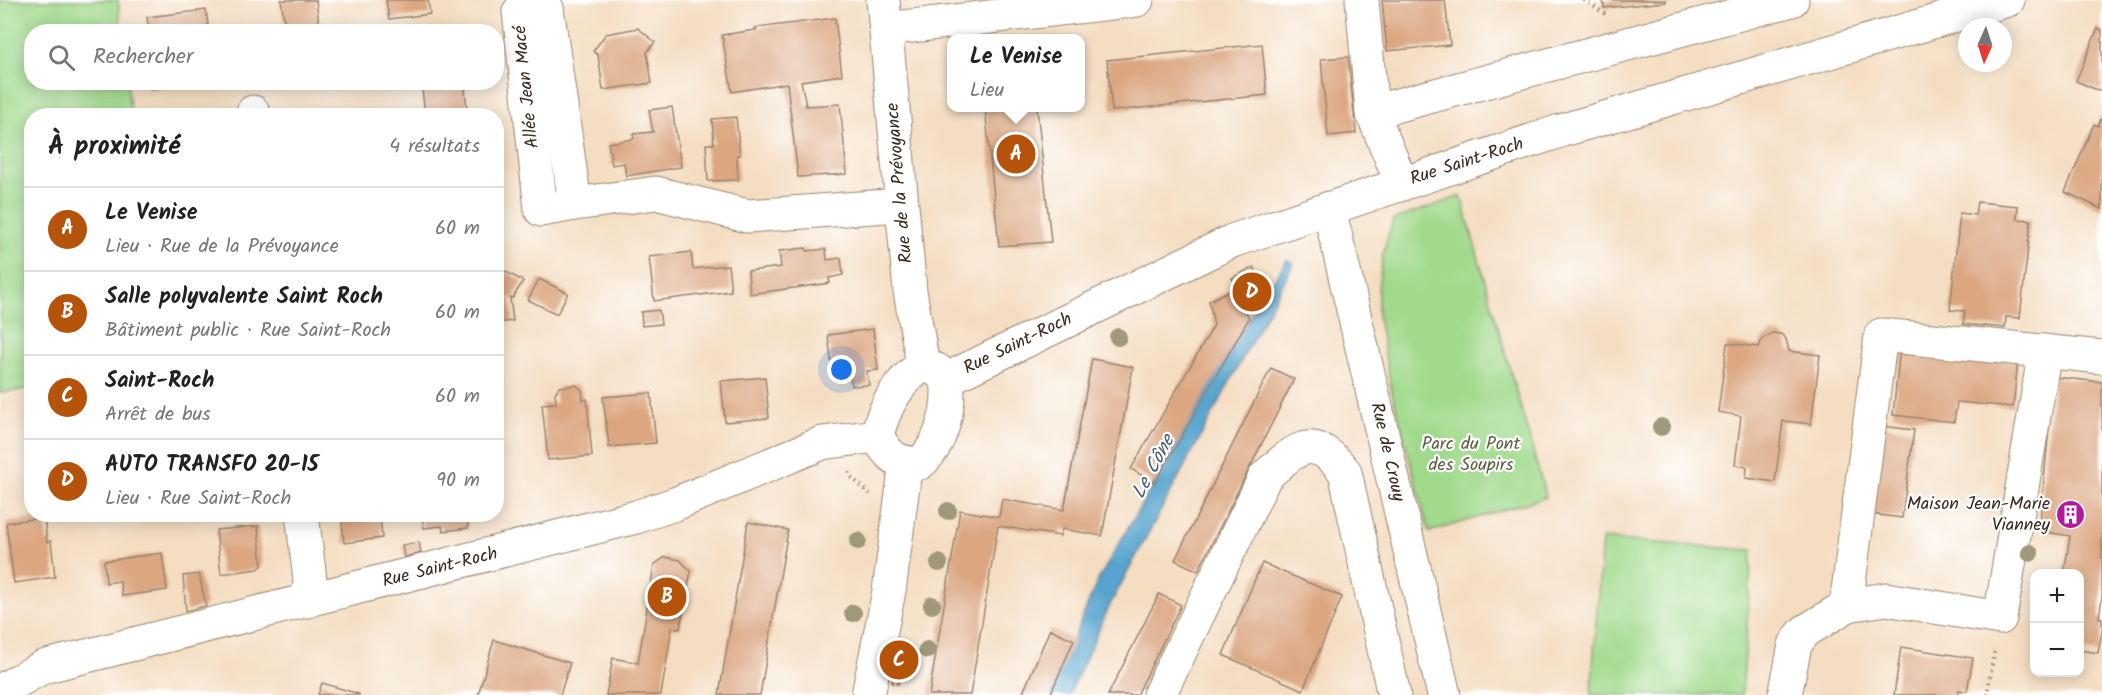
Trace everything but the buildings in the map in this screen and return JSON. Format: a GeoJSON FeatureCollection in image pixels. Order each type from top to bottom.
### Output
{"type":"FeatureCollection","features":[{"type":"Feature","properties":{"kind":"street"},"geometry":{"type":"LineString","coordinates":[[885,14],[1137,0]]}},
{"type":"Feature","properties":{"kind":"street"},"geometry":{"type":"LineString","coordinates":[[1362,0],[1372,112],[1402,184]]}},
{"type":"Feature","properties":{"kind":"street"},"geometry":{"type":"LineString","coordinates":[[1372,112],[1616,45],[1792,0]]}},
{"type":"Feature","properties":{"kind":"street","name":"Rue Saint-Roch"},"geometry":{"type":"LineString","coordinates":[[935,372],[1232,241],[1560,131],[2008,0]]}},
{"type":"Feature","properties":{"kind":"street","name":"Allée Jean Macé"},"geometry":{"type":"LineString","coordinates":[[575,204],[547,8],[519,12],[541,210],[656,193],[747,216],[901,205]]}},
{"type":"Feature","properties":{"kind":"street","name":"Rue de la Prévoyance"},"geometry":{"type":"LineString","coordinates":[[885,14],[910,291],[935,372]]}},
{"type":"Feature","properties":{"kind":"street","name":"Rue de Crouy"},"geometry":{"type":"LineString","coordinates":[[1329,208],[1444,695]]}},
{"type":"Feature","properties":{"kind":"street"},"geometry":{"type":"LineString","coordinates":[[1846,606],[1881,335],[2102,357]]}},
{"type":"Feature","properties":{"kind":"street"},"geometry":{"type":"LineString","coordinates":[[1785,695],[1795,645],[1804,632],[1846,606],[1886,599],[2000,618],[2045,351]]}},
{"type":"Feature","properties":{"kind":"street"},"geometry":{"type":"LineString","coordinates":[[935,372],[949,406],[930,454],[920,463],[898,462],[886,453],[877,436],[882,415],[910,374],[935,372]]}},
{"type":"Feature","properties":{"kind":"street","name":"Rue Saint-Roch"},"geometry":{"type":"LineString","coordinates":[[0,691],[43,667],[308,602],[636,517],[675,504],[822,443],[877,436]]}},
{"type":"Feature","properties":{"kind":"street"},"geometry":{"type":"LineString","coordinates":[[1159,695],[1265,477],[1292,452],[1310,446],[1332,455],[1345,472],[1394,695]]}},
{"type":"Feature","properties":{"kind":"street"},"geometry":{"type":"LineString","coordinates":[[868,695],[889,591],[906,464]]}},
{"type":"Feature","properties":{"kind":"street"},"geometry":{"type":"LineString","coordinates":[[303,522],[310,580],[308,602]]}},
{"type":"Feature","properties":{"kind":"path"},"geometry":{"type":"LineString","coordinates":[[1988,695],[2000,618]]}},
{"type":"Feature","properties":{"kind":"green space"},"geometry":{"type":"Polygon","coordinates":[[[0,0],[118,0],[120,24],[24,24],[24,90],[128,90],[130,108],[24,108],[24,389],[0,393],[0,0]]]}},
{"type":"Feature","properties":{"kind":"green space","name":"Parc du Pont des Soupirs"},"geometry":{"type":"Polygon","coordinates":[[[1461,196],[1546,497],[1429,532],[1392,392],[1378,317],[1378,289],[1383,254],[1393,220],[1461,196]]]}},
{"type":"Feature","properties":{"kind":"green space"},"geometry":{"type":"Polygon","coordinates":[[[1602,539],[1752,550],[1742,695],[1591,695],[1602,539]]]}},
{"type":"Feature","properties":{"kind":"water","name":"Le Cône"},"geometry":{"type":"Polygon","coordinates":[[[1287,260],[1294,263],[1111,603],[1069,695],[1050,695],[1097,582],[1249,318],[1287,260]]]}},
{"type":"Feature","properties":{"kind":"place","name":"Le Venise"},"geometry":{"type":"Point","coordinates":[1016,154]}},
{"type":"Feature","properties":{"kind":"place","name":"AUTO TRANSFO 20-15"},"geometry":{"type":"Point","coordinates":[1252,292]}},
{"type":"Feature","properties":{"kind":"place","name":"Maison Jean-Marie Vianney"},"geometry":{"type":"Point","coordinates":[2071,514]}},
{"type":"Feature","properties":{"kind":"place","name":"Salle polyvalente Saint Roch"},"geometry":{"type":"Point","coordinates":[667,597]}},
{"type":"Feature","properties":{"kind":"place","name":"Saint-Roch"},"geometry":{"type":"Point","coordinates":[899,660]}}]}
